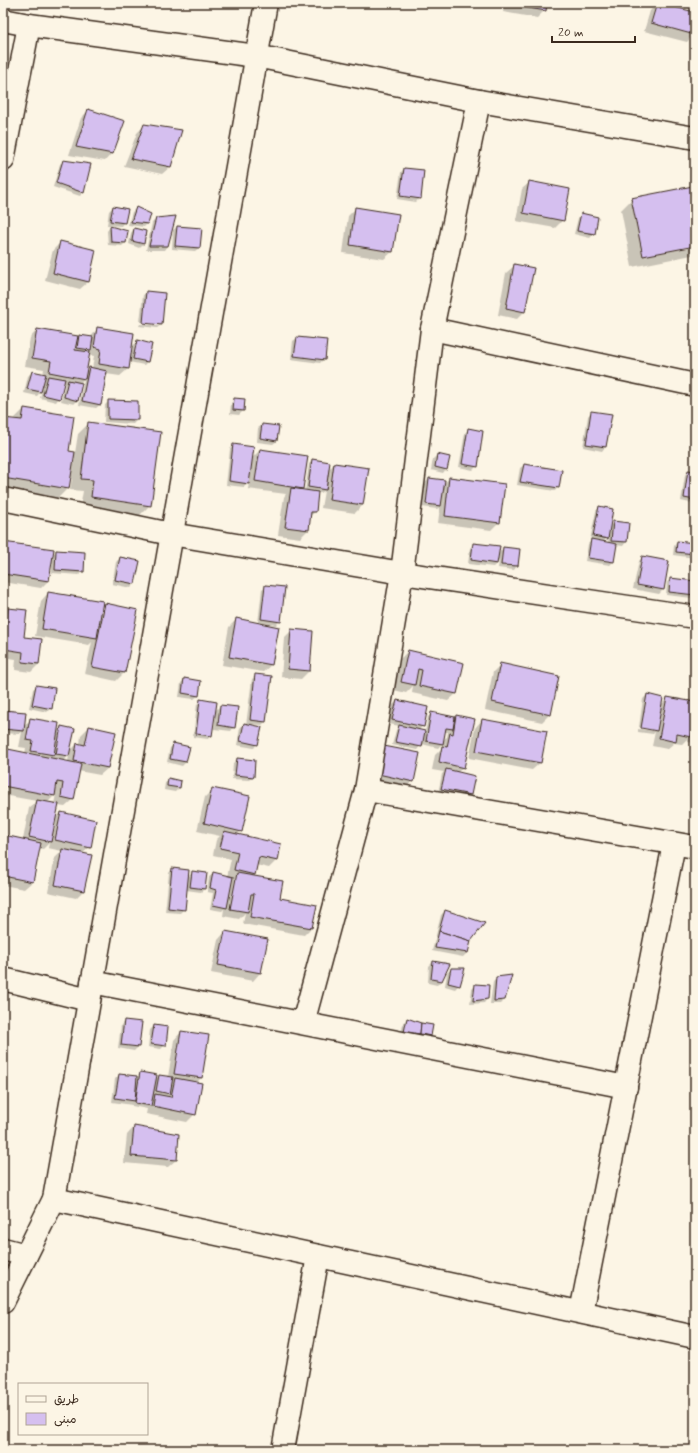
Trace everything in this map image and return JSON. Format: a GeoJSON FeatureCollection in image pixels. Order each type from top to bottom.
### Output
{"type":"FeatureCollection","features":[{"type":"Feature","properties":{"kind":"street"},"geometry":{"type":"LineString","coordinates":[[3,1302],[54,1199],[266,3]]}},
{"type":"Feature","properties":{"kind":"street"},"geometry":{"type":"LineString","coordinates":[[3,20],[29,25],[256,56],[479,101],[695,138]]}},
{"type":"Feature","properties":{"kind":"street"},"geometry":{"type":"LineString","coordinates":[[3,160],[29,25]]}},
{"type":"Feature","properties":{"kind":"street"},"geometry":{"type":"LineString","coordinates":[[303,1023],[366,790],[402,573],[432,329],[479,101]]}},
{"type":"Feature","properties":{"kind":"street"},"geometry":{"type":"LineString","coordinates":[[432,329],[695,385]]}},
{"type":"Feature","properties":{"kind":"street"},"geometry":{"type":"LineString","coordinates":[[3,498],[171,534],[402,573],[695,617]]}},
{"type":"Feature","properties":{"kind":"street"},"geometry":{"type":"LineString","coordinates":[[366,790],[685,846],[626,1087],[581,1312]]}},
{"type":"Feature","properties":{"kind":"street"},"geometry":{"type":"LineString","coordinates":[[3,979],[303,1023],[626,1087]]}},
{"type":"Feature","properties":{"kind":"street"},"geometry":{"type":"LineString","coordinates":[[54,1199],[695,1337]]}},
{"type":"Feature","properties":{"kind":"street"},"geometry":{"type":"LineString","coordinates":[[3,1249],[26,1255]]}},
{"type":"Feature","properties":{"kind":"street"},"geometry":{"type":"LineString","coordinates":[[283,1450],[318,1256]]}},
{"type":"Feature","properties":{"kind":"building"},"geometry":{"type":"Polygon","coordinates":[[[511,3],[547,3],[546,11],[511,5],[511,3]]]}},
{"type":"Feature","properties":{"kind":"building"},"geometry":{"type":"Polygon","coordinates":[[[657,3],[695,12],[695,35],[651,23],[657,3]]]}},
{"type":"Feature","properties":{"kind":"building"},"geometry":{"type":"Polygon","coordinates":[[[88,109],[125,121],[113,154],[76,147],[88,109]]]}},
{"type":"Feature","properties":{"kind":"building"},"geometry":{"type":"Polygon","coordinates":[[[144,124],[182,130],[171,167],[131,159],[144,124]]]}},
{"type":"Feature","properties":{"kind":"building"},"geometry":{"type":"Polygon","coordinates":[[[63,160],[91,164],[84,193],[56,183],[63,160]]]}},
{"type":"Feature","properties":{"kind":"building"},"geometry":{"type":"Polygon","coordinates":[[[404,168],[424,170],[421,199],[400,196],[404,168]]]}},
{"type":"Feature","properties":{"kind":"building"},"geometry":{"type":"Polygon","coordinates":[[[529,181],[570,189],[564,221],[523,213],[529,181]]]}},
{"type":"Feature","properties":{"kind":"building"},"geometry":{"type":"Polygon","coordinates":[[[693,186],[695,198],[695,246],[643,256],[631,198],[693,186]]]}},
{"type":"Feature","properties":{"kind":"building"},"geometry":{"type":"Polygon","coordinates":[[[113,206],[128,209],[125,223],[110,221],[113,206]]]}},
{"type":"Feature","properties":{"kind":"building"},"geometry":{"type":"Polygon","coordinates":[[[136,207],[151,214],[148,224],[131,222],[136,207]]]}},
{"type":"Feature","properties":{"kind":"building"},"geometry":{"type":"Polygon","coordinates":[[[355,207],[399,214],[393,252],[350,245],[355,207]]]}},
{"type":"Feature","properties":{"kind":"building"},"geometry":{"type":"Polygon","coordinates":[[[581,213],[598,217],[595,234],[577,231],[581,213]]]}},
{"type":"Feature","properties":{"kind":"building"},"geometry":{"type":"Polygon","coordinates":[[[176,216],[168,246],[149,246],[156,218],[176,216]]]}},
{"type":"Feature","properties":{"kind":"building"},"geometry":{"type":"Polygon","coordinates":[[[110,226],[128,231],[126,243],[111,242],[110,226]]]}},
{"type":"Feature","properties":{"kind":"building"},"geometry":{"type":"Polygon","coordinates":[[[177,226],[202,228],[200,248],[175,246],[177,226]]]}},
{"type":"Feature","properties":{"kind":"building"},"geometry":{"type":"Polygon","coordinates":[[[134,228],[146,231],[144,244],[132,241],[134,228]]]}},
{"type":"Feature","properties":{"kind":"building"},"geometry":{"type":"Polygon","coordinates":[[[60,241],[96,250],[89,282],[53,273],[60,241]]]}},
{"type":"Feature","properties":{"kind":"building"},"geometry":{"type":"Polygon","coordinates":[[[514,264],[534,268],[525,312],[506,308],[514,264]]]}},
{"type":"Feature","properties":{"kind":"building"},"geometry":{"type":"Polygon","coordinates":[[[146,291],[165,293],[162,325],[143,323],[146,291]]]}},
{"type":"Feature","properties":{"kind":"building"},"geometry":{"type":"Polygon","coordinates":[[[97,327],[134,333],[129,369],[99,364],[101,349],[94,347],[97,327]]]}},
{"type":"Feature","properties":{"kind":"building"},"geometry":{"type":"Polygon","coordinates":[[[37,329],[78,336],[75,350],[90,352],[85,379],[49,372],[51,361],[32,358],[37,329]]]}},
{"type":"Feature","properties":{"kind":"building"},"geometry":{"type":"Polygon","coordinates":[[[79,335],[93,337],[91,350],[77,348],[79,335]]]}},
{"type":"Feature","properties":{"kind":"building"},"geometry":{"type":"Polygon","coordinates":[[[297,337],[327,340],[325,360],[294,356],[297,337]]]}},
{"type":"Feature","properties":{"kind":"building"},"geometry":{"type":"Polygon","coordinates":[[[137,340],[152,344],[148,362],[133,359],[137,340]]]}},
{"type":"Feature","properties":{"kind":"building"},"geometry":{"type":"Polygon","coordinates":[[[89,367],[107,371],[101,405],[82,401],[89,367]]]}},
{"type":"Feature","properties":{"kind":"building"},"geometry":{"type":"Polygon","coordinates":[[[32,371],[46,374],[41,392],[27,389],[32,371]]]}},
{"type":"Feature","properties":{"kind":"building"},"geometry":{"type":"Polygon","coordinates":[[[48,376],[65,379],[60,399],[43,395],[48,376]]]}},
{"type":"Feature","properties":{"kind":"building"},"geometry":{"type":"Polygon","coordinates":[[[68,380],[82,383],[78,401],[64,397],[68,380]]]}},
{"type":"Feature","properties":{"kind":"building"},"geometry":{"type":"Polygon","coordinates":[[[234,398],[245,399],[244,411],[233,410],[234,398]]]}},
{"type":"Feature","properties":{"kind":"building"},"geometry":{"type":"Polygon","coordinates":[[[108,400],[138,401],[138,420],[108,419],[108,400]]]}},
{"type":"Feature","properties":{"kind":"building"},"geometry":{"type":"Polygon","coordinates":[[[24,408],[74,416],[69,451],[75,452],[69,489],[3,478],[3,418],[22,420],[24,408]]]}},
{"type":"Feature","properties":{"kind":"building"},"geometry":{"type":"Polygon","coordinates":[[[591,411],[612,414],[606,447],[586,444],[591,411]]]}},
{"type":"Feature","properties":{"kind":"building"},"geometry":{"type":"Polygon","coordinates":[[[88,422],[161,432],[151,506],[91,497],[93,480],[81,479],[88,422]]]}},
{"type":"Feature","properties":{"kind":"building"},"geometry":{"type":"Polygon","coordinates":[[[262,424],[279,426],[277,441],[260,438],[262,424]]]}},
{"type":"Feature","properties":{"kind":"building"},"geometry":{"type":"Polygon","coordinates":[[[468,428],[483,431],[478,467],[462,464],[468,428]]]}},
{"type":"Feature","properties":{"kind":"building"},"geometry":{"type":"Polygon","coordinates":[[[233,444],[254,447],[249,484],[229,481],[233,444]]]}},
{"type":"Feature","properties":{"kind":"building"},"geometry":{"type":"Polygon","coordinates":[[[260,449],[308,456],[303,489],[255,481],[260,449]]]}},
{"type":"Feature","properties":{"kind":"building"},"geometry":{"type":"Polygon","coordinates":[[[437,454],[450,457],[447,470],[435,467],[437,454]]]}},
{"type":"Feature","properties":{"kind":"building"},"geometry":{"type":"Polygon","coordinates":[[[312,459],[330,462],[326,490],[308,487],[312,459]]]}},
{"type":"Feature","properties":{"kind":"building"},"geometry":{"type":"Polygon","coordinates":[[[334,463],[369,468],[363,505],[329,500],[334,463]]]}},
{"type":"Feature","properties":{"kind":"building"},"geometry":{"type":"Polygon","coordinates":[[[524,464],[562,470],[559,488],[520,482],[524,464]]]}},
{"type":"Feature","properties":{"kind":"building"},"geometry":{"type":"Polygon","coordinates":[[[688,470],[695,471],[695,500],[684,498],[688,470]]]}},
{"type":"Feature","properties":{"kind":"building"},"geometry":{"type":"Polygon","coordinates":[[[449,477],[505,484],[500,523],[445,516],[449,477]]]}},
{"type":"Feature","properties":{"kind":"building"},"geometry":{"type":"Polygon","coordinates":[[[429,478],[445,480],[441,506],[426,504],[429,478]]]}},
{"type":"Feature","properties":{"kind":"building"},"geometry":{"type":"Polygon","coordinates":[[[291,488],[318,492],[316,512],[311,512],[309,530],[285,527],[291,488]]]}},
{"type":"Feature","properties":{"kind":"building"},"geometry":{"type":"Polygon","coordinates":[[[599,506],[613,509],[608,539],[593,536],[599,506]]]}},
{"type":"Feature","properties":{"kind":"building"},"geometry":{"type":"Polygon","coordinates":[[[613,521],[629,523],[627,542],[611,541],[613,521]]]}},
{"type":"Feature","properties":{"kind":"building"},"geometry":{"type":"Polygon","coordinates":[[[591,539],[617,544],[614,562],[588,558],[591,539]]]}},
{"type":"Feature","properties":{"kind":"building"},"geometry":{"type":"Polygon","coordinates":[[[677,541],[695,543],[695,554],[676,552],[677,541]]]}},
{"type":"Feature","properties":{"kind":"building"},"geometry":{"type":"Polygon","coordinates":[[[3,542],[54,549],[49,581],[3,574],[5,562],[3,562],[3,542]]]}},
{"type":"Feature","properties":{"kind":"building"},"geometry":{"type":"Polygon","coordinates":[[[473,543],[500,546],[497,564],[471,560],[473,543]]]}},
{"type":"Feature","properties":{"kind":"building"},"geometry":{"type":"Polygon","coordinates":[[[503,547],[520,549],[518,566],[501,565],[503,547]]]}},
{"type":"Feature","properties":{"kind":"building"},"geometry":{"type":"Polygon","coordinates":[[[56,550],[85,552],[84,572],[55,570],[56,550]]]}},
{"type":"Feature","properties":{"kind":"building"},"geometry":{"type":"Polygon","coordinates":[[[642,556],[669,561],[664,590],[637,585],[642,556]]]}},
{"type":"Feature","properties":{"kind":"building"},"geometry":{"type":"Polygon","coordinates":[[[120,557],[140,561],[135,584],[115,580],[120,557]]]}},
{"type":"Feature","properties":{"kind":"building"},"geometry":{"type":"Polygon","coordinates":[[[670,578],[695,581],[695,595],[669,592],[670,578]]]}},
{"type":"Feature","properties":{"kind":"building"},"geometry":{"type":"Polygon","coordinates":[[[265,585],[285,587],[281,622],[261,619],[265,585]]]}},
{"type":"Feature","properties":{"kind":"building"},"geometry":{"type":"Polygon","coordinates":[[[48,592],[103,601],[97,638],[42,629],[48,592]]]}},
{"type":"Feature","properties":{"kind":"building"},"geometry":{"type":"Polygon","coordinates":[[[105,603],[138,610],[125,673],[92,667],[105,603]]]}},
{"type":"Feature","properties":{"kind":"building"},"geometry":{"type":"Polygon","coordinates":[[[8,608],[27,610],[24,637],[42,639],[39,664],[22,662],[23,652],[4,649],[8,608]]]}},
{"type":"Feature","properties":{"kind":"building"},"geometry":{"type":"Polygon","coordinates":[[[236,618],[279,627],[272,665],[229,657],[236,618]]]}},
{"type":"Feature","properties":{"kind":"building"},"geometry":{"type":"Polygon","coordinates":[[[291,629],[313,631],[310,671],[288,669],[291,629]]]}},
{"type":"Feature","properties":{"kind":"building"},"geometry":{"type":"Polygon","coordinates":[[[408,650],[464,663],[457,694],[419,686],[422,670],[418,669],[415,685],[401,682],[408,650]]]}},
{"type":"Feature","properties":{"kind":"building"},"geometry":{"type":"Polygon","coordinates":[[[500,663],[559,676],[551,715],[492,702],[500,663]]]}},
{"type":"Feature","properties":{"kind":"building"},"geometry":{"type":"Polygon","coordinates":[[[255,674],[272,676],[266,722],[250,720],[255,674]]]}},
{"type":"Feature","properties":{"kind":"building"},"geometry":{"type":"Polygon","coordinates":[[[184,678],[201,681],[199,696],[182,693],[184,678]]]}},
{"type":"Feature","properties":{"kind":"building"},"geometry":{"type":"Polygon","coordinates":[[[36,685],[55,688],[52,709],[32,705],[36,685]]]}},
{"type":"Feature","properties":{"kind":"building"},"geometry":{"type":"Polygon","coordinates":[[[647,694],[663,698],[657,731],[641,728],[647,694]]]}},
{"type":"Feature","properties":{"kind":"building"},"geometry":{"type":"Polygon","coordinates":[[[667,697],[695,702],[695,713],[691,737],[677,734],[676,742],[659,738],[667,697]]]}},
{"type":"Feature","properties":{"kind":"building"},"geometry":{"type":"Polygon","coordinates":[[[200,699],[217,702],[212,736],[196,734],[200,699]]]}},
{"type":"Feature","properties":{"kind":"building"},"geometry":{"type":"Polygon","coordinates":[[[397,700],[428,707],[424,727],[392,720],[397,700]]]}},
{"type":"Feature","properties":{"kind":"building"},"geometry":{"type":"Polygon","coordinates":[[[220,705],[238,707],[235,728],[218,725],[220,705]]]}},
{"type":"Feature","properties":{"kind":"building"},"geometry":{"type":"Polygon","coordinates":[[[3,710],[26,712],[24,731],[3,729],[3,710]]]}},
{"type":"Feature","properties":{"kind":"building"},"geometry":{"type":"Polygon","coordinates":[[[431,712],[455,717],[453,729],[446,728],[443,744],[426,741],[431,712]]]}},
{"type":"Feature","properties":{"kind":"building"},"geometry":{"type":"Polygon","coordinates":[[[456,715],[475,719],[464,768],[439,762],[442,746],[447,747],[450,733],[453,734],[456,715]]]}},
{"type":"Feature","properties":{"kind":"building"},"geometry":{"type":"Polygon","coordinates":[[[30,718],[59,723],[54,755],[31,751],[33,741],[26,740],[30,718]]]}},
{"type":"Feature","properties":{"kind":"building"},"geometry":{"type":"Polygon","coordinates":[[[482,719],[547,731],[541,763],[476,751],[482,719]]]}},
{"type":"Feature","properties":{"kind":"building"},"geometry":{"type":"Polygon","coordinates":[[[244,723],[262,727],[258,745],[240,741],[244,723]]]}},
{"type":"Feature","properties":{"kind":"building"},"geometry":{"type":"Polygon","coordinates":[[[399,725],[425,731],[422,747],[395,742],[399,725]]]}},
{"type":"Feature","properties":{"kind":"building"},"geometry":{"type":"Polygon","coordinates":[[[61,726],[75,729],[69,756],[56,754],[61,726]]]}},
{"type":"Feature","properties":{"kind":"building"},"geometry":{"type":"Polygon","coordinates":[[[89,726],[116,732],[108,768],[74,761],[77,743],[85,745],[89,726]]]}},
{"type":"Feature","properties":{"kind":"building"},"geometry":{"type":"Polygon","coordinates":[[[173,743],[190,747],[186,762],[170,759],[173,743]]]}},
{"type":"Feature","properties":{"kind":"building"},"geometry":{"type":"Polygon","coordinates":[[[384,746],[420,753],[414,782],[378,774],[384,746]]]}},
{"type":"Feature","properties":{"kind":"building"},"geometry":{"type":"Polygon","coordinates":[[[3,748],[81,764],[74,800],[61,797],[63,783],[57,782],[55,796],[3,786],[3,748]]]}},
{"type":"Feature","properties":{"kind":"building"},"geometry":{"type":"Polygon","coordinates":[[[237,758],[255,760],[254,777],[235,775],[237,758]]]}},
{"type":"Feature","properties":{"kind":"building"},"geometry":{"type":"Polygon","coordinates":[[[446,769],[475,776],[471,795],[441,789],[446,769]]]}},
{"type":"Feature","properties":{"kind":"building"},"geometry":{"type":"Polygon","coordinates":[[[168,778],[181,781],[180,788],[167,786],[168,778]]]}},
{"type":"Feature","properties":{"kind":"building"},"geometry":{"type":"Polygon","coordinates":[[[212,788],[250,796],[242,832],[204,823],[212,788]]]}},
{"type":"Feature","properties":{"kind":"building"},"geometry":{"type":"Polygon","coordinates":[[[37,800],[59,804],[51,842],[29,837],[37,800]]]}},
{"type":"Feature","properties":{"kind":"building"},"geometry":{"type":"Polygon","coordinates":[[[61,812],[96,820],[91,848],[55,840],[61,812]]]}},
{"type":"Feature","properties":{"kind":"building"},"geometry":{"type":"Polygon","coordinates":[[[224,831],[281,844],[278,861],[259,857],[255,875],[234,870],[238,852],[220,848],[224,831]]]}},
{"type":"Feature","properties":{"kind":"building"},"geometry":{"type":"Polygon","coordinates":[[[4,835],[41,843],[33,882],[3,876],[4,835]]]}},
{"type":"Feature","properties":{"kind":"building"},"geometry":{"type":"Polygon","coordinates":[[[62,849],[92,855],[84,891],[55,885],[62,849]]]}},
{"type":"Feature","properties":{"kind":"building"},"geometry":{"type":"Polygon","coordinates":[[[172,868],[189,870],[185,910],[168,908],[172,868]]]}},
{"type":"Feature","properties":{"kind":"building"},"geometry":{"type":"Polygon","coordinates":[[[192,871],[207,873],[205,889],[190,887],[192,871]]]}},
{"type":"Feature","properties":{"kind":"building"},"geometry":{"type":"Polygon","coordinates":[[[213,872],[233,877],[227,908],[213,905],[216,890],[210,888],[213,872]]]}},
{"type":"Feature","properties":{"kind":"building"},"geometry":{"type":"Polygon","coordinates":[[[237,873],[283,881],[280,898],[317,905],[312,928],[250,917],[254,894],[251,894],[248,912],[230,909],[237,873]]]}},
{"type":"Feature","properties":{"kind":"building"},"geometry":{"type":"Polygon","coordinates":[[[445,910],[485,923],[471,941],[439,931],[445,910]]]}},
{"type":"Feature","properties":{"kind":"building"},"geometry":{"type":"Polygon","coordinates":[[[225,931],[268,939],[261,973],[218,965],[225,931]]]}},
{"type":"Feature","properties":{"kind":"building"},"geometry":{"type":"Polygon","coordinates":[[[439,931],[471,941],[468,953],[435,948],[439,931]]]}},
{"type":"Feature","properties":{"kind":"building"},"geometry":{"type":"Polygon","coordinates":[[[433,961],[450,964],[442,981],[431,979],[433,961]]]}},
{"type":"Feature","properties":{"kind":"building"},"geometry":{"type":"Polygon","coordinates":[[[451,968],[465,968],[460,986],[448,983],[451,968]]]}},
{"type":"Feature","properties":{"kind":"building"},"geometry":{"type":"Polygon","coordinates":[[[512,975],[505,1000],[494,1001],[496,977],[512,975]]]}},
{"type":"Feature","properties":{"kind":"building"},"geometry":{"type":"Polygon","coordinates":[[[475,984],[489,985],[488,999],[473,1001],[475,984]]]}},
{"type":"Feature","properties":{"kind":"building"},"geometry":{"type":"Polygon","coordinates":[[[407,1018],[421,1023],[420,1034],[404,1032],[407,1018]]]}},
{"type":"Feature","properties":{"kind":"building"},"geometry":{"type":"Polygon","coordinates":[[[124,1020],[142,1022],[139,1047],[121,1045],[124,1020]]]}},
{"type":"Feature","properties":{"kind":"building"},"geometry":{"type":"Polygon","coordinates":[[[421,1023],[433,1025],[431,1036],[420,1034],[421,1023]]]}},
{"type":"Feature","properties":{"kind":"building"},"geometry":{"type":"Polygon","coordinates":[[[154,1025],[168,1027],[166,1046],[151,1044],[154,1025]]]}},
{"type":"Feature","properties":{"kind":"building"},"geometry":{"type":"Polygon","coordinates":[[[181,1031],[209,1035],[202,1078],[174,1074],[181,1031]]]}},
{"type":"Feature","properties":{"kind":"building"},"geometry":{"type":"Polygon","coordinates":[[[140,1072],[157,1075],[151,1106],[135,1103],[140,1072]]]}},
{"type":"Feature","properties":{"kind":"building"},"geometry":{"type":"Polygon","coordinates":[[[119,1074],[137,1076],[135,1101],[115,1098],[119,1074]]]}},
{"type":"Feature","properties":{"kind":"building"},"geometry":{"type":"Polygon","coordinates":[[[159,1075],[173,1077],[170,1094],[156,1091],[159,1075]]]}},
{"type":"Feature","properties":{"kind":"building"},"geometry":{"type":"Polygon","coordinates":[[[175,1078],[202,1083],[196,1115],[153,1106],[155,1094],[171,1097],[175,1078]]]}},
{"type":"Feature","properties":{"kind":"building"},"geometry":{"type":"Polygon","coordinates":[[[134,1126],[179,1134],[177,1160],[131,1156],[134,1126]]]}}]}
